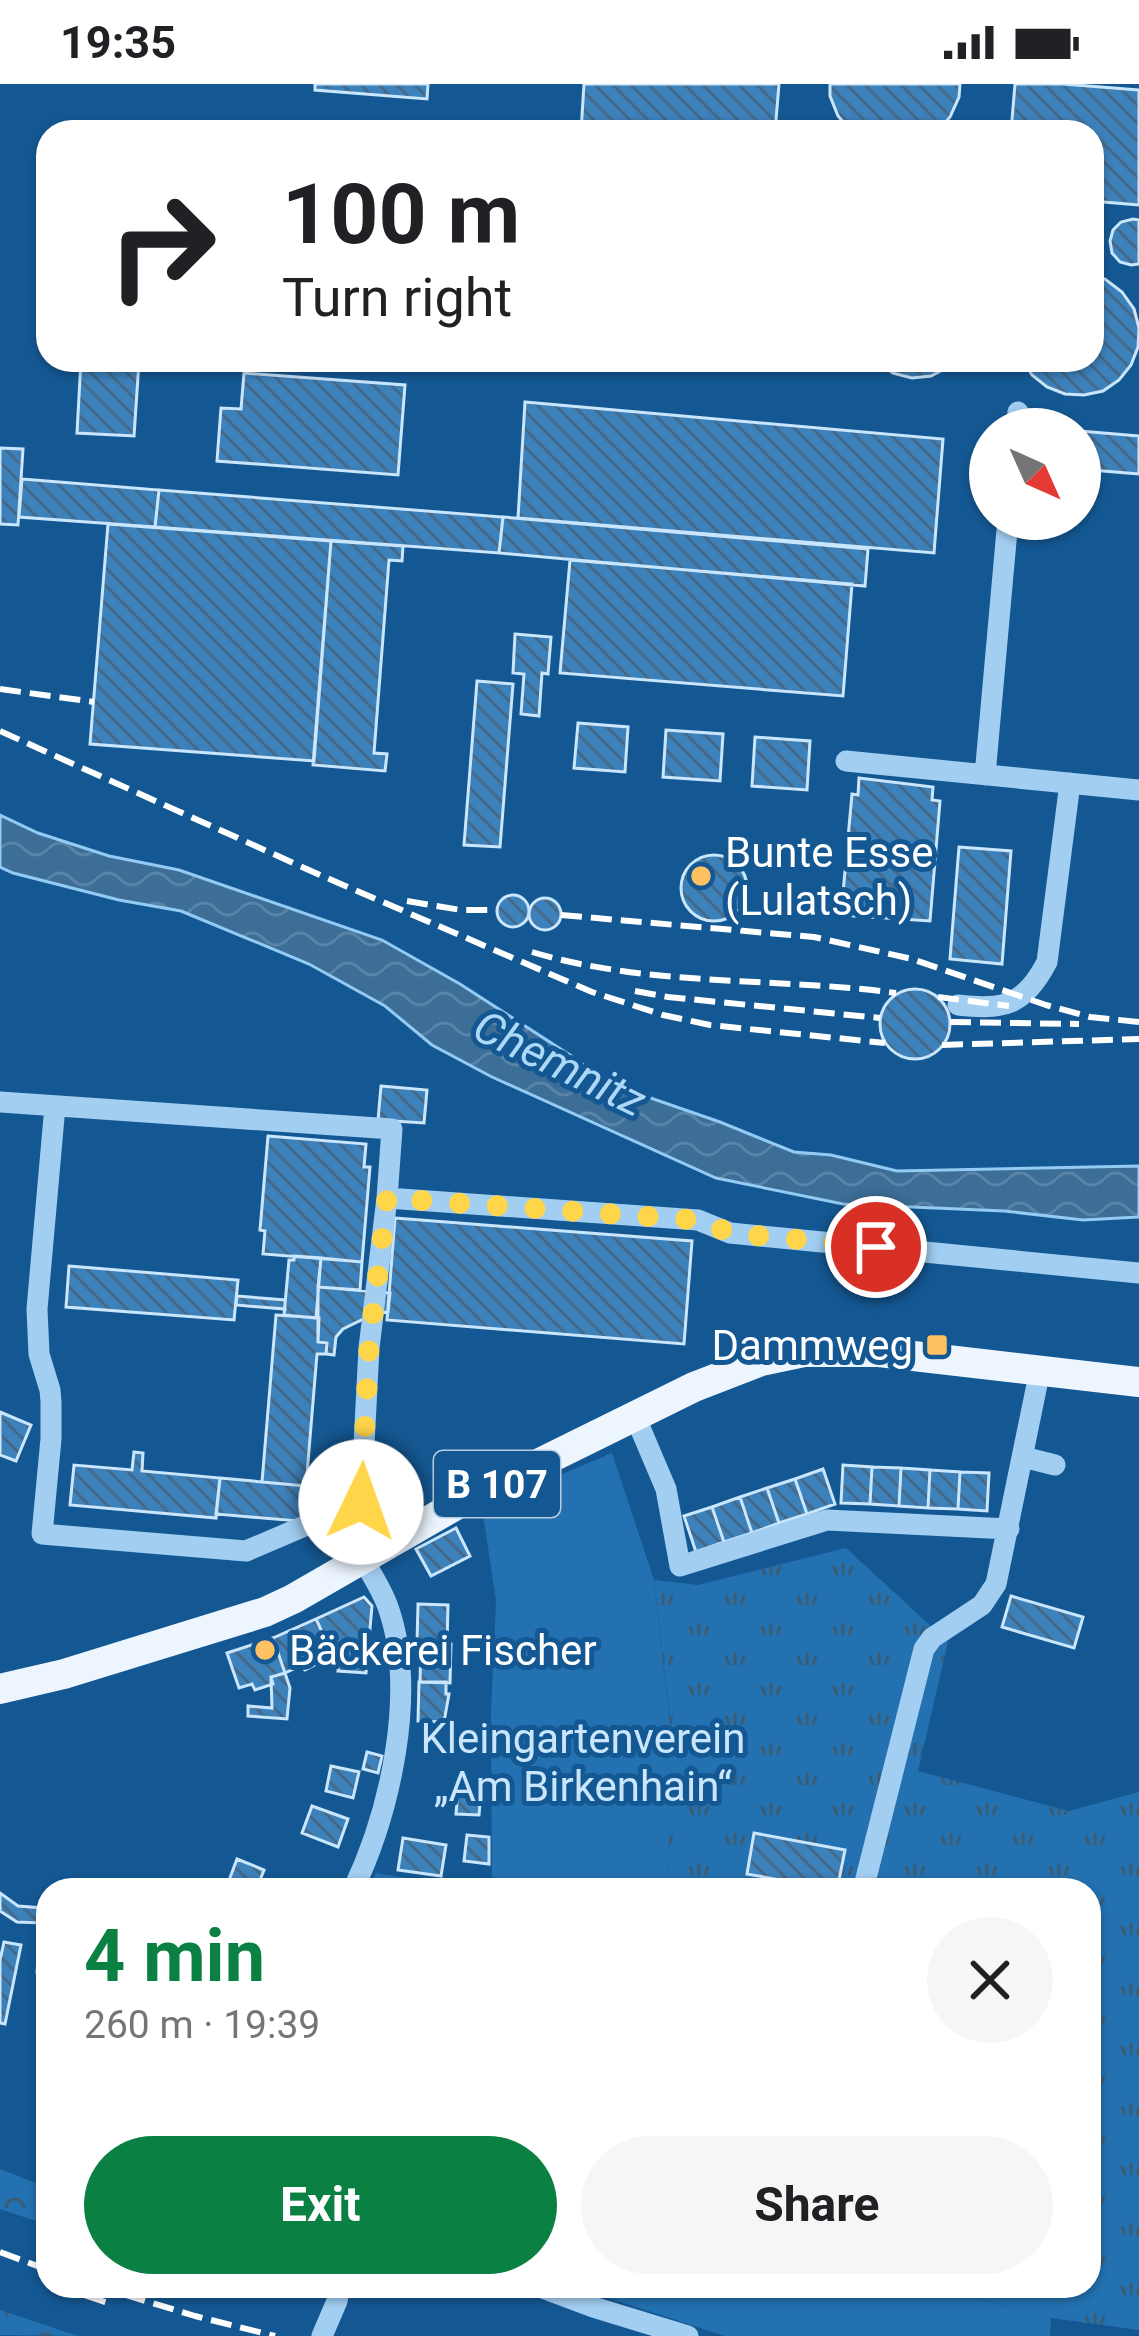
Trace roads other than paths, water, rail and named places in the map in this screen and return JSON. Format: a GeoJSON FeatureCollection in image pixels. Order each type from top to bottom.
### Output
{"type":"FeatureCollection","features":[{"type":"Feature","properties":{"kind":"main road","name":"B 107"},"geometry":{"type":"LineString","coordinates":[[0,1689],[265,1612],[463,1502],[736,1369],[804,1352],[879,1352],[1139,1382]]}},
{"type":"Feature","properties":{"kind":"street"},"geometry":{"type":"LineString","coordinates":[[985,775],[1006,540]]}},
{"type":"Feature","properties":{"kind":"street"},"geometry":{"type":"LineString","coordinates":[[846,761],[1139,790]]}},
{"type":"Feature","properties":{"kind":"street"},"geometry":{"type":"LineString","coordinates":[[958,1005],[1006,1006],[1037,981],[1047,962],[1070,783]]}},
{"type":"Feature","properties":{"kind":"street"},"geometry":{"type":"LineString","coordinates":[[0,1102],[392,1129],[369,1348],[361,1502],[399,1652],[400,1684],[386,1799],[358,1878]]}},
{"type":"Feature","properties":{"kind":"street"},"geometry":{"type":"LineString","coordinates":[[55,1106],[37,1309],[39,1354],[50,1390],[52,1439],[42,1534],[246,1551],[361,1502]]}},
{"type":"Feature","properties":{"kind":"street"},"geometry":{"type":"LineString","coordinates":[[387,1198],[698,1220],[730,1233],[1139,1273]]}},
{"type":"Feature","properties":{"kind":"street"},"geometry":{"type":"LineString","coordinates":[[866,1878],[924,1649],[932,1638],[982,1604],[996,1584],[1040,1370]]}},
{"type":"Feature","properties":{"kind":"street"},"geometry":{"type":"LineString","coordinates":[[635,1416],[666,1489],[680,1567],[827,1520],[1009,1529]]}},
{"type":"Feature","properties":{"kind":"street"},"geometry":{"type":"LineString","coordinates":[[1023,1457],[1055,1465]]}},
{"type":"Feature","properties":{"kind":"street"},"geometry":{"type":"LineString","coordinates":[[322,2336],[337,2298]]}},
{"type":"Feature","properties":{"kind":"street"},"geometry":{"type":"LineString","coordinates":[[569,2298],[688,2336]]}},
{"type":"Feature","properties":{"kind":"water","name":"Chemnitz"},"geometry":{"type":"Polygon","coordinates":[[[0,815],[38,833],[109,856],[179,870],[382,940],[460,984],[607,1083],[794,1152],[831,1155],[897,1171],[1139,1166],[1139,1217],[1083,1220],[1004,1211],[843,1204],[716,1178],[492,1077],[432,1045],[385,1006],[309,964],[181,911],[119,900],[0,867],[0,815]]]}},
{"type":"Feature","properties":{"kind":"railway"},"geometry":{"type":"LineString","coordinates":[[0,689],[94,702]]}},
{"type":"Feature","properties":{"kind":"railway"},"geometry":{"type":"LineString","coordinates":[[0,731],[592,992],[710,1025],[885,1043]]}},
{"type":"Feature","properties":{"kind":"railway"},"geometry":{"type":"LineString","coordinates":[[407,901],[496,910]]}},
{"type":"Feature","properties":{"kind":"railway"},"geometry":{"type":"LineString","coordinates":[[561,915],[814,937],[912,959],[1090,1017],[1139,1022]]}},
{"type":"Feature","properties":{"kind":"railway"},"geometry":{"type":"LineString","coordinates":[[532,952],[621,971],[896,993]]}},
{"type":"Feature","properties":{"kind":"railway"},"geometry":{"type":"LineString","coordinates":[[635,991],[880,1018]]}},
{"type":"Feature","properties":{"kind":"railway"},"geometry":{"type":"LineString","coordinates":[[938,997],[1009,1006]]}},
{"type":"Feature","properties":{"kind":"railway"},"geometry":{"type":"LineString","coordinates":[[950,1022],[1079,1024]]}},
{"type":"Feature","properties":{"kind":"railway"},"geometry":{"type":"LineString","coordinates":[[942,1045],[1139,1039]]}},
{"type":"Feature","properties":{"kind":"railway"},"geometry":{"type":"LineString","coordinates":[[0,2252],[36,2266]]}},
{"type":"Feature","properties":{"kind":"railway"},"geometry":{"type":"LineString","coordinates":[[93,2298],[108,2303]]}},
{"type":"Feature","properties":{"kind":"railway"},"geometry":{"type":"LineString","coordinates":[[136,2298],[275,2336]]}},
{"type":"Feature","properties":{"kind":"place","name":"Bunte Esse (Lulatsch)"},"geometry":{"type":"Point","coordinates":[701,876]}},
{"type":"Feature","properties":{"kind":"place","name":"Dammweg"},"geometry":{"type":"Point","coordinates":[937,1345]}},
{"type":"Feature","properties":{"kind":"place","name":"Bäckerei Fischer"},"geometry":{"type":"Point","coordinates":[265,1650]}},
{"type":"Feature","properties":{"kind":"park label","name":"Kleingartenverein „Am Birkenhain“"},"geometry":{"type":"Point","coordinates":[583,1762]}}]}
